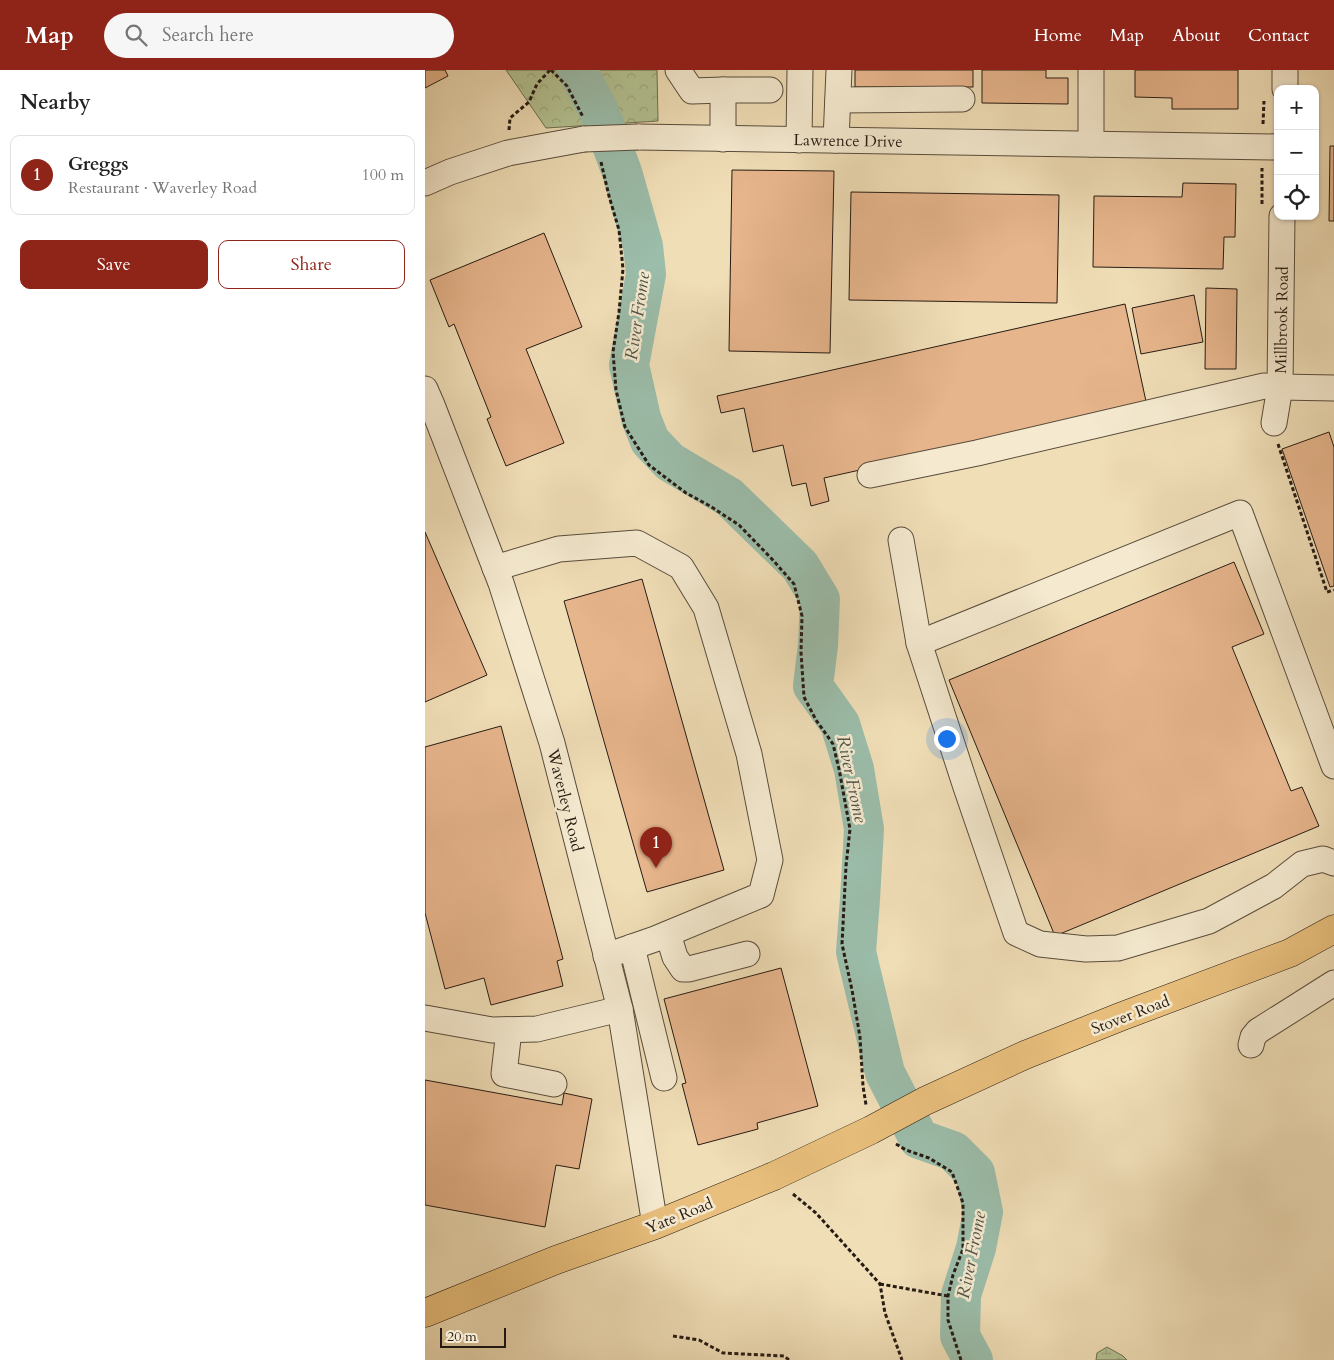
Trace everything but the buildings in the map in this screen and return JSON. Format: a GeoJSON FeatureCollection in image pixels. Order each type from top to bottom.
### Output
{"type":"FeatureCollection","features":[{"type":"Feature","properties":{"kind":"main road","name":"Stover Road"},"geometry":{"type":"LineString","coordinates":[[925,1100],[1025,1055],[1290,953],[1334,929]]}},
{"type":"Feature","properties":{"kind":"main road","name":"Yate Road"},"geometry":{"type":"LineString","coordinates":[[425,1313],[556,1260],[655,1225],[783,1184],[885,1132],[925,1100]]}},
{"type":"Feature","properties":{"kind":"street"},"geometry":{"type":"LineString","coordinates":[[679,70],[692,91],[770,90]]}},
{"type":"Feature","properties":{"kind":"street"},"geometry":{"type":"LineString","coordinates":[[799,140],[800,70]]}},
{"type":"Feature","properties":{"kind":"street"},"geometry":{"type":"LineString","coordinates":[[836,140],[839,70]]}},
{"type":"Feature","properties":{"kind":"street"},"geometry":{"type":"LineString","coordinates":[[1091,70],[1091,144]]}},
{"type":"Feature","properties":{"kind":"street"},"geometry":{"type":"LineString","coordinates":[[1285,70],[1285,85]]}},
{"type":"Feature","properties":{"kind":"street"},"geometry":{"type":"LineString","coordinates":[[723,90],[723,138]]}},
{"type":"Feature","properties":{"kind":"street"},"geometry":{"type":"LineString","coordinates":[[838,100],[962,99]]}},
{"type":"Feature","properties":{"kind":"street","name":"Lawrence Drive"},"geometry":{"type":"LineString","coordinates":[[425,183],[450,172],[508,153],[585,131],[637,137],[1274,147]]}},
{"type":"Feature","properties":{"kind":"street","name":"Millbrook Road"},"geometry":{"type":"LineString","coordinates":[[1274,423],[1280,387],[1282,220]]}},
{"type":"Feature","properties":{"kind":"street"},"geometry":{"type":"LineString","coordinates":[[870,475],[977,453],[1264,386],[1334,388]]}},
{"type":"Feature","properties":{"kind":"street","name":"Waverley Road"},"geometry":{"type":"LineString","coordinates":[[427,400],[501,583],[551,742],[620,1008],[655,1225]]}},
{"type":"Feature","properties":{"kind":"street"},"geometry":{"type":"LineString","coordinates":[[919,643],[1240,513],[1334,766]]}},
{"type":"Feature","properties":{"kind":"street"},"geometry":{"type":"LineString","coordinates":[[901,540],[919,643],[1016,933],[1039,944],[1086,949],[1118,948],[1209,921],[1274,886],[1302,864],[1323,859],[1334,863]]}},
{"type":"Feature","properties":{"kind":"street"},"geometry":{"type":"LineString","coordinates":[[495,568],[559,549],[637,543],[681,567],[706,608],[749,754],[770,860],[761,895],[668,934],[606,956]]}},
{"type":"Feature","properties":{"kind":"street"},"geometry":{"type":"LineString","coordinates":[[668,934],[675,957],[683,969],[747,954]]}},
{"type":"Feature","properties":{"kind":"street"},"geometry":{"type":"LineString","coordinates":[[631,947],[664,1078]]}},
{"type":"Feature","properties":{"kind":"street"},"geometry":{"type":"LineString","coordinates":[[1251,1045],[1253,1037],[1258,1031],[1334,984]]}},
{"type":"Feature","properties":{"kind":"street"},"geometry":{"type":"LineString","coordinates":[[425,1018],[492,1030],[537,1029],[620,1008]]}},
{"type":"Feature","properties":{"kind":"street"},"geometry":{"type":"LineString","coordinates":[[509,1030],[504,1074],[553,1084]]}},
{"type":"Feature","properties":{"kind":"path"},"geometry":{"type":"LineString","coordinates":[[508,153],[510,118],[529,102],[537,84],[551,70],[567,86],[585,131]]}},
{"type":"Feature","properties":{"kind":"path"},"geometry":{"type":"LineString","coordinates":[[599,159],[619,230],[623,269],[613,352],[616,390],[625,427],[649,465],[686,493],[739,525],[794,584],[802,616],[801,652],[804,697],[816,720],[833,744],[850,829],[841,944],[852,990],[860,1037],[863,1086]]}},
{"type":"Feature","properties":{"kind":"path"},"geometry":{"type":"LineString","coordinates":[[1280,450],[1327,592],[1334,590]]}},
{"type":"Feature","properties":{"kind":"path"},"geometry":{"type":"LineString","coordinates":[[885,1132],[905,1150],[929,1158],[952,1172],[963,1203],[963,1249],[948,1296],[948,1320],[961,1360]]}},
{"type":"Feature","properties":{"kind":"path"},"geometry":{"type":"LineString","coordinates":[[783,1184],[799,1191]]}},
{"type":"Feature","properties":{"kind":"path"},"geometry":{"type":"LineString","coordinates":[[783,1184],[816,1213],[880,1284],[885,1314],[902,1360]]}},
{"type":"Feature","properties":{"kind":"path"},"geometry":{"type":"LineString","coordinates":[[880,1284],[948,1296]]}},
{"type":"Feature","properties":{"kind":"path"},"geometry":{"type":"LineString","coordinates":[[673,1336],[699,1340],[723,1353],[784,1356],[789,1360]]}},
{"type":"Feature","properties":{"kind":"green space"},"geometry":{"type":"Polygon","coordinates":[[[506,70],[657,70],[658,121],[546,128],[506,70]]]}},
{"type":"Feature","properties":{"kind":"green space"},"geometry":{"type":"Polygon","coordinates":[[[1107,1347],[1127,1360],[1096,1360],[1097,1353],[1107,1347]]]}},
{"type":"Feature","properties":{"kind":"waterway","name":"River Frome"},"geometry":{"type":"LineString","coordinates":[[577,70],[599,111],[622,172],[643,246],[646,274],[629,365],[641,418],[650,441],[670,462],[729,497],[800,566],[820,599],[818,645],[813,686],[840,724],[854,769],[864,829],[856,952],[885,1073],[919,1139],[953,1151],[975,1173],[983,1212],[976,1248],[961,1295],[960,1336],[973,1360]]}},
{"type":"Feature","properties":{"kind":"place","name":"Greggs"},"geometry":{"type":"Point","coordinates":[656,868]}}]}
